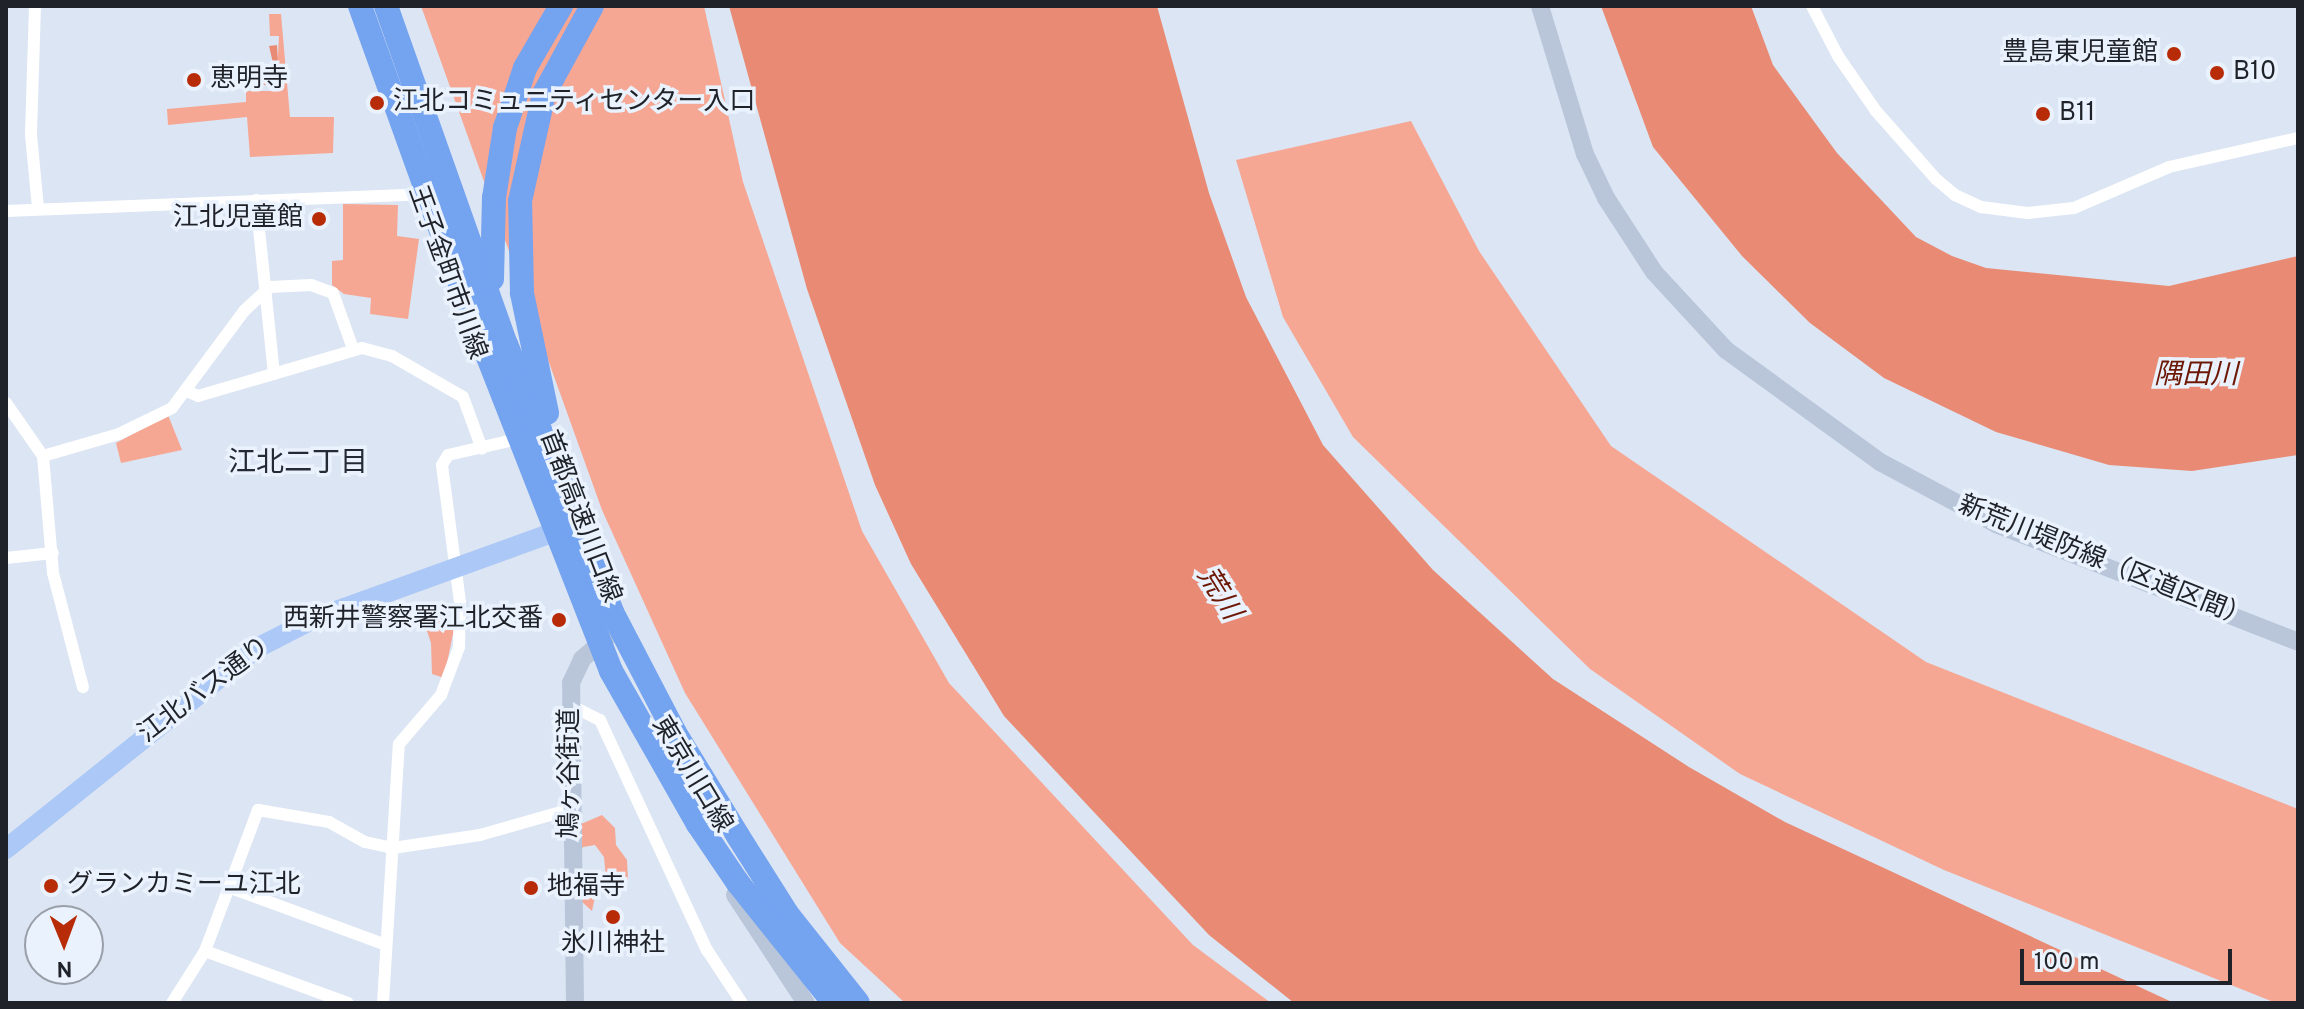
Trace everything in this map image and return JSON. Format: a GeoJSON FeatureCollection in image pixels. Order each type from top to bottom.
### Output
{"type":"FeatureCollection","features":[{"type":"Feature","properties":{"kind":"highway","name":"首都高速川口線"},"geometry":{"type":"LineString","coordinates":[[360,6],[581,601],[611,671],[698,824],[757,908],[834,1003]]}},
{"type":"Feature","properties":{"kind":"highway","name":"首都高速川口線"},"geometry":{"type":"LineString","coordinates":[[386,6],[592,564],[675,733],[788,915],[858,1003]]}},
{"type":"Feature","properties":{"kind":"highway"},"geometry":{"type":"LineString","coordinates":[[561,6],[533,51],[511,107],[497,169],[491,257],[508,374],[581,601]]}},
{"type":"Feature","properties":{"kind":"highway","name":"首都高速川口線"},"geometry":{"type":"LineString","coordinates":[[592,6],[544,94],[526,160],[518,235],[522,293],[539,384],[592,564]]}},
{"type":"Feature","properties":{"kind":"main road","name":"王子金町市川線"},"geometry":{"type":"LineString","coordinates":[[349,6],[486,338],[558,534]]}},
{"type":"Feature","properties":{"kind":"main road","name":"王子金町市川線"},"geometry":{"type":"LineString","coordinates":[[370,6],[423,186],[509,441],[558,534]]}},
{"type":"Feature","properties":{"kind":"main road","name":"新荒川堤防線（区道区間）"},"geometry":{"type":"LineString","coordinates":[[1540,6],[1585,154],[1606,198],[1654,272],[1726,350],[1880,462],[1996,524],[2298,642]]}},
{"type":"Feature","properties":{"kind":"main road","name":"江北バス通り"},"geometry":{"type":"LineString","coordinates":[[6,849],[243,657],[314,619],[558,534]]}},
{"type":"Feature","properties":{"kind":"main road","name":"東京川口線"},"geometry":{"type":"LineString","coordinates":[[558,534],[726,835],[846,1003]]}},
{"type":"Feature","properties":{"kind":"main road","name":"東京川口線"},"geometry":{"type":"LineString","coordinates":[[558,534],[593,646],[688,822],[806,1003]]}},
{"type":"Feature","properties":{"kind":"main road"},"geometry":{"type":"LineString","coordinates":[[593,646],[612,633]]}},
{"type":"Feature","properties":{"kind":"main road","name":"鳩ヶ谷街道"},"geometry":{"type":"LineString","coordinates":[[575,1003],[570,705],[576,670],[593,646]]}},
{"type":"Feature","properties":{"kind":"street"},"geometry":{"type":"LineString","coordinates":[[35,6],[31,135],[38,208]]}},
{"type":"Feature","properties":{"kind":"street"},"geometry":{"type":"LineString","coordinates":[[1812,6],[1838,56],[1876,111],[1936,179],[1981,207],[2028,213],[2074,208],[2169,167],[2298,138]]}},
{"type":"Feature","properties":{"kind":"street"},"geometry":{"type":"LineString","coordinates":[[6,211],[256,200],[423,186]]}},
{"type":"Feature","properties":{"kind":"street"},"geometry":{"type":"LineString","coordinates":[[256,200],[274,374]]}},
{"type":"Feature","properties":{"kind":"street"},"geometry":{"type":"LineString","coordinates":[[43,456],[119,434],[172,408],[189,392],[263,290],[311,285],[333,293],[353,349]]}},
{"type":"Feature","properties":{"kind":"street"},"geometry":{"type":"LineString","coordinates":[[189,392],[198,396],[353,349],[392,356],[463,397],[482,449]]}},
{"type":"Feature","properties":{"kind":"street"},"geometry":{"type":"LineString","coordinates":[[6,403],[43,456],[53,573],[83,687]]}},
{"type":"Feature","properties":{"kind":"street"},"geometry":{"type":"LineString","coordinates":[[383,1003],[399,744],[441,695],[459,647],[456,570],[442,465],[448,455],[509,441]]}},
{"type":"Feature","properties":{"kind":"street"},"geometry":{"type":"LineString","coordinates":[[6,558],[53,553]]}},
{"type":"Feature","properties":{"kind":"street"},"geometry":{"type":"LineString","coordinates":[[570,705],[600,720],[707,950],[742,1003]]}},
{"type":"Feature","properties":{"kind":"street"},"geometry":{"type":"LineString","coordinates":[[172,1003],[205,951],[258,810],[329,822],[365,842],[393,848],[480,835],[571,809]]}},
{"type":"Feature","properties":{"kind":"street"},"geometry":{"type":"LineString","coordinates":[[231,888],[386,945]]}},
{"type":"Feature","properties":{"kind":"street"},"geometry":{"type":"LineString","coordinates":[[205,951],[348,1003]]}},
{"type":"Feature","properties":{"kind":"shaded area"},"geometry":{"type":"Polygon","coordinates":[[[421,6],[704,6],[743,182],[862,531],[949,683],[1193,945],[1271,1003],[905,1003],[840,943],[685,693],[602,510],[421,6]]]}},
{"type":"Feature","properties":{"kind":"shaded area"},"geometry":{"type":"Polygon","coordinates":[[[269,14],[281,14],[290,117],[334,117],[333,153],[250,157],[247,117],[168,125],[167,109],[246,102],[246,91],[276,91],[279,36],[270,36],[269,14]]]}},
{"type":"Feature","properties":{"kind":"shaded area"},"geometry":{"type":"Polygon","coordinates":[[[1411,121],[1479,251],[1611,446],[1926,662],[2298,809],[2298,1003],[2276,1003],[1944,870],[1740,774],[1590,669],[1353,437],[1283,317],[1236,160],[1411,121]]]}},
{"type":"Feature","properties":{"kind":"shaded area"},"geometry":{"type":"Polygon","coordinates":[[[343,204],[398,205],[397,236],[419,239],[408,319],[370,314],[371,298],[344,294],[332,285],[332,261],[343,260],[343,204]]]}},
{"type":"Feature","properties":{"kind":"shaded area"},"geometry":{"type":"Polygon","coordinates":[[[168,415],[182,450],[121,463],[116,443],[168,415]]]}},
{"type":"Feature","properties":{"kind":"shaded area"},"geometry":{"type":"Polygon","coordinates":[[[422,616],[456,619],[444,678],[432,674],[431,643],[422,616]]]}},
{"type":"Feature","properties":{"kind":"shaded area"},"geometry":{"type":"Polygon","coordinates":[[[602,815],[615,828],[616,845],[627,860],[628,879],[613,893],[607,889],[604,857],[595,845],[583,847],[579,856],[581,824],[602,815]]]}},
{"type":"Feature","properties":{"kind":"shaded area"},"geometry":{"type":"Polygon","coordinates":[[[588,872],[597,887],[592,911],[581,901],[588,872]]]}},
{"type":"Feature","properties":{"kind":"water","name":"荒川"},"geometry":{"type":"Polygon","coordinates":[[[729,6],[1157,6],[1209,193],[1246,297],[1323,445],[1433,570],[1553,679],[1689,767],[1785,822],[2174,1003],[1294,1003],[1209,935],[1004,716],[911,564],[875,485],[807,289],[729,6]]]}},
{"type":"Feature","properties":{"kind":"water","name":"隅田川"},"geometry":{"type":"Polygon","coordinates":[[[1601,6],[1751,6],[1773,65],[1837,153],[1916,237],[1952,256],[1986,268],[2169,286],[2298,256],[2298,455],[2192,471],[2109,465],[1996,432],[1884,378],[1810,323],[1742,256],[1653,147],[1601,6]]]}},
{"type":"Feature","properties":{"kind":"water"},"geometry":{"type":"Polygon","coordinates":[[[277,45],[278,63],[266,85],[255,84],[253,75],[273,63],[269,46],[277,45]]]}},
{"type":"Feature","properties":{"kind":"place","name":"豊島東児童館"},"geometry":{"type":"Point","coordinates":[2174,54]}},
{"type":"Feature","properties":{"kind":"place","name":"B10"},"geometry":{"type":"Point","coordinates":[2217,73]}},
{"type":"Feature","properties":{"kind":"place","name":"恵明寺"},"geometry":{"type":"Point","coordinates":[194,80]}},
{"type":"Feature","properties":{"kind":"place","name":"江北コミュニティセンター入口"},"geometry":{"type":"Point","coordinates":[377,103]}},
{"type":"Feature","properties":{"kind":"place","name":"B11"},"geometry":{"type":"Point","coordinates":[2043,114]}},
{"type":"Feature","properties":{"kind":"place","name":"江北児童館"},"geometry":{"type":"Point","coordinates":[319,219]}},
{"type":"Feature","properties":{"kind":"place","name":"西新井警察署江北交番"},"geometry":{"type":"Point","coordinates":[559,620]}},
{"type":"Feature","properties":{"kind":"place","name":"グランカミーユ江北"},"geometry":{"type":"Point","coordinates":[51,886]}},
{"type":"Feature","properties":{"kind":"place","name":"地福寺"},"geometry":{"type":"Point","coordinates":[531,888]}},
{"type":"Feature","properties":{"kind":"place","name":"氷川神社"},"geometry":{"type":"Point","coordinates":[613,917]}},
{"type":"Feature","properties":{"kind":"district","name":"江北二丁目"},"geometry":{"type":"Point","coordinates":[298,464]}}]}
